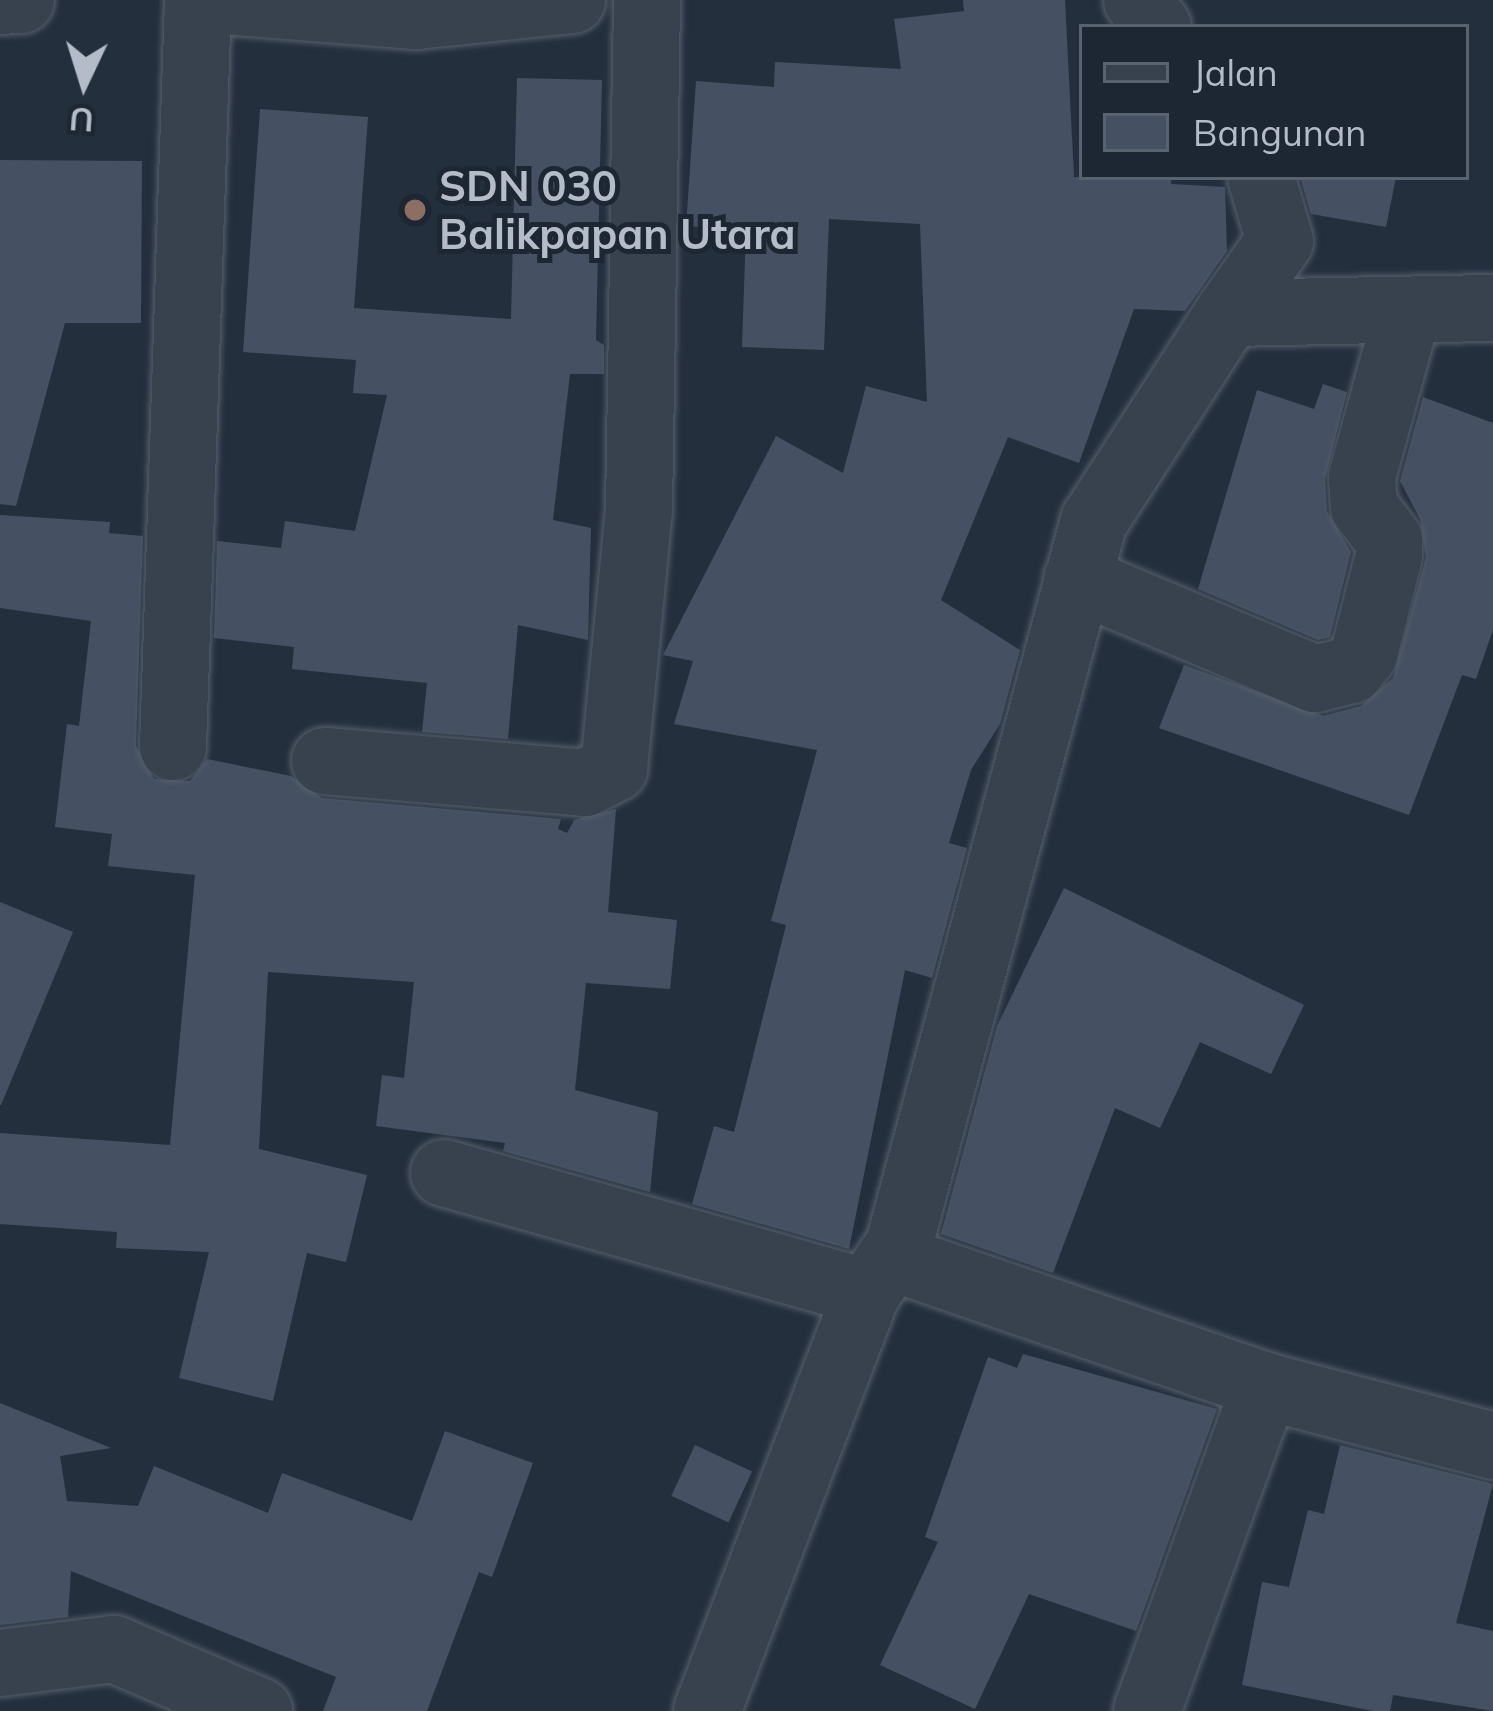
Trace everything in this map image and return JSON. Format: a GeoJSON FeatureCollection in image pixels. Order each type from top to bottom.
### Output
{"type":"FeatureCollection","features":[{"type":"Feature","properties":{"kind":"street"},"geometry":{"type":"LineString","coordinates":[[0,1],[21,0]]}},
{"type":"Feature","properties":{"kind":"street"},"geometry":{"type":"LineString","coordinates":[[173,747],[198,0]]}},
{"type":"Feature","properties":{"kind":"street"},"geometry":{"type":"LineString","coordinates":[[212,0],[416,16],[572,0]]}},
{"type":"Feature","properties":{"kind":"street"},"geometry":{"type":"LineString","coordinates":[[325,760],[585,783],[614,768],[620,753],[639,510],[647,0]]}},
{"type":"Feature","properties":{"kind":"street"},"geometry":{"type":"LineString","coordinates":[[1137,0],[1156,24]]}},
{"type":"Feature","properties":{"kind":"street"},"geometry":{"type":"LineString","coordinates":[[707,1711],[881,1275],[1094,521],[1280,241],[1262,180]]}},
{"type":"Feature","properties":{"kind":"street"},"geometry":{"type":"LineString","coordinates":[[1229,314],[1493,308]]}},
{"type":"Feature","properties":{"kind":"street"},"geometry":{"type":"LineString","coordinates":[[1077,579],[1315,679],[1352,670],[1364,654],[1389,556],[1389,540],[1364,507],[1362,477],[1408,310]]}},
{"type":"Feature","properties":{"kind":"street"},"geometry":{"type":"LineString","coordinates":[[445,1173],[881,1275],[1264,1386],[1493,1446]]}},
{"type":"Feature","properties":{"kind":"street"},"geometry":{"type":"LineString","coordinates":[[1147,1711],[1264,1386]]}},
{"type":"Feature","properties":{"kind":"street"},"geometry":{"type":"LineString","coordinates":[[0,1663],[114,1649],[259,1711]]}},
{"type":"Feature","properties":{"kind":"building"},"geometry":{"type":"Polygon","coordinates":[[[963,0],[1065,0],[1074,177],[1225,187],[1227,251],[1185,311],[1134,309],[1079,463],[1008,437],[941,600],[1020,650],[1000,724],[971,770],[949,843],[967,848],[932,978],[905,970],[849,1249],[692,1204],[714,1126],[734,1132],[786,925],[771,921],[817,750],[674,724],[693,661],[663,655],[776,436],[843,473],[866,386],[927,402],[920,224],[829,219],[824,350],[742,347],[746,230],[686,226],[696,81],[774,87],[775,62],[901,69],[894,19],[964,11],[963,0]]]}},
{"type":"Feature","properties":{"kind":"building"},"geometry":{"type":"Polygon","coordinates":[[[517,78],[602,80],[596,340],[604,345],[604,374],[570,374],[553,520],[591,528],[588,640],[518,625],[508,739],[422,732],[427,683],[292,669],[294,647],[214,638],[217,541],[281,548],[285,521],[355,531],[387,395],[353,393],[356,360],[243,352],[260,109],[368,117],[354,308],[511,319],[517,78]]]}},
{"type":"Feature","properties":{"kind":"building"},"geometry":{"type":"Polygon","coordinates":[[[0,160],[142,161],[141,323],[65,323],[16,506],[0,504],[0,160]]]}},
{"type":"Feature","properties":{"kind":"building"},"geometry":{"type":"Polygon","coordinates":[[[1301,180],[1395,180],[1386,227],[1311,214],[1301,180]]]}},
{"type":"Feature","properties":{"kind":"building"},"geometry":{"type":"Polygon","coordinates":[[[1323,384],[1347,392],[1325,479],[1327,511],[1351,552],[1330,637],[1318,640],[1198,589],[1257,390],[1314,409],[1323,384]]]}},
{"type":"Feature","properties":{"kind":"building"},"geometry":{"type":"Polygon","coordinates":[[[1423,397],[1493,423],[1493,630],[1476,679],[1462,675],[1409,815],[1159,728],[1184,665],[1323,716],[1361,706],[1393,678],[1426,557],[1420,519],[1400,481],[1423,397]]]}},
{"type":"Feature","properties":{"kind":"building"},"geometry":{"type":"Polygon","coordinates":[[[0,515],[110,522],[109,533],[143,536],[136,746],[154,779],[190,781],[207,759],[291,776],[322,798],[561,819],[558,829],[567,833],[574,820],[616,809],[608,912],[677,920],[670,989],[586,983],[575,1090],[658,1112],[650,1192],[503,1151],[505,1143],[376,1126],[382,1075],[404,1078],[414,982],[268,972],[259,1149],[367,1175],[346,1262],[307,1253],[273,1401],[179,1378],[209,1252],[116,1248],[117,1232],[0,1224],[0,1133],[170,1145],[195,875],[108,866],[112,834],[55,827],[67,724],[79,726],[91,621],[0,608],[0,515]]]}},
{"type":"Feature","properties":{"kind":"building"},"geometry":{"type":"Polygon","coordinates":[[[1064,888],[1304,1005],[1271,1074],[1200,1042],[1160,1128],[1115,1108],[1053,1273],[941,1234],[997,1026],[1064,888]]]}},
{"type":"Feature","properties":{"kind":"building"},"geometry":{"type":"Polygon","coordinates":[[[0,902],[73,932],[1,1105],[0,1105],[0,902]]]}},
{"type":"Feature","properties":{"kind":"building"},"geometry":{"type":"Polygon","coordinates":[[[1023,1354],[1217,1409],[1136,1631],[1029,1594],[975,1709],[880,1665],[938,1542],[925,1537],[988,1357],[1017,1368],[1023,1354]]]}},
{"type":"Feature","properties":{"kind":"building"},"geometry":{"type":"Polygon","coordinates":[[[0,1403],[111,1448],[60,1456],[67,1501],[138,1506],[154,1466],[268,1513],[282,1473],[412,1521],[445,1431],[533,1463],[492,1577],[479,1572],[427,1711],[323,1711],[336,1677],[71,1571],[68,1617],[0,1625],[0,1403]]]}},
{"type":"Feature","properties":{"kind":"building"},"geometry":{"type":"Polygon","coordinates":[[[695,1445],[752,1472],[728,1522],[671,1496],[695,1445]]]}},
{"type":"Feature","properties":{"kind":"building"},"geometry":{"type":"Polygon","coordinates":[[[1340,1445],[1493,1484],[1456,1623],[1493,1631],[1493,1711],[1393,1695],[1390,1711],[1373,1711],[1242,1685],[1262,1582],[1289,1587],[1308,1510],[1324,1514],[1340,1445]]]}},
{"type":"Feature","properties":{"kind":"place","name":"SDN 030 Balikpapan Utara"},"geometry":{"type":"Point","coordinates":[415,210]}}]}
